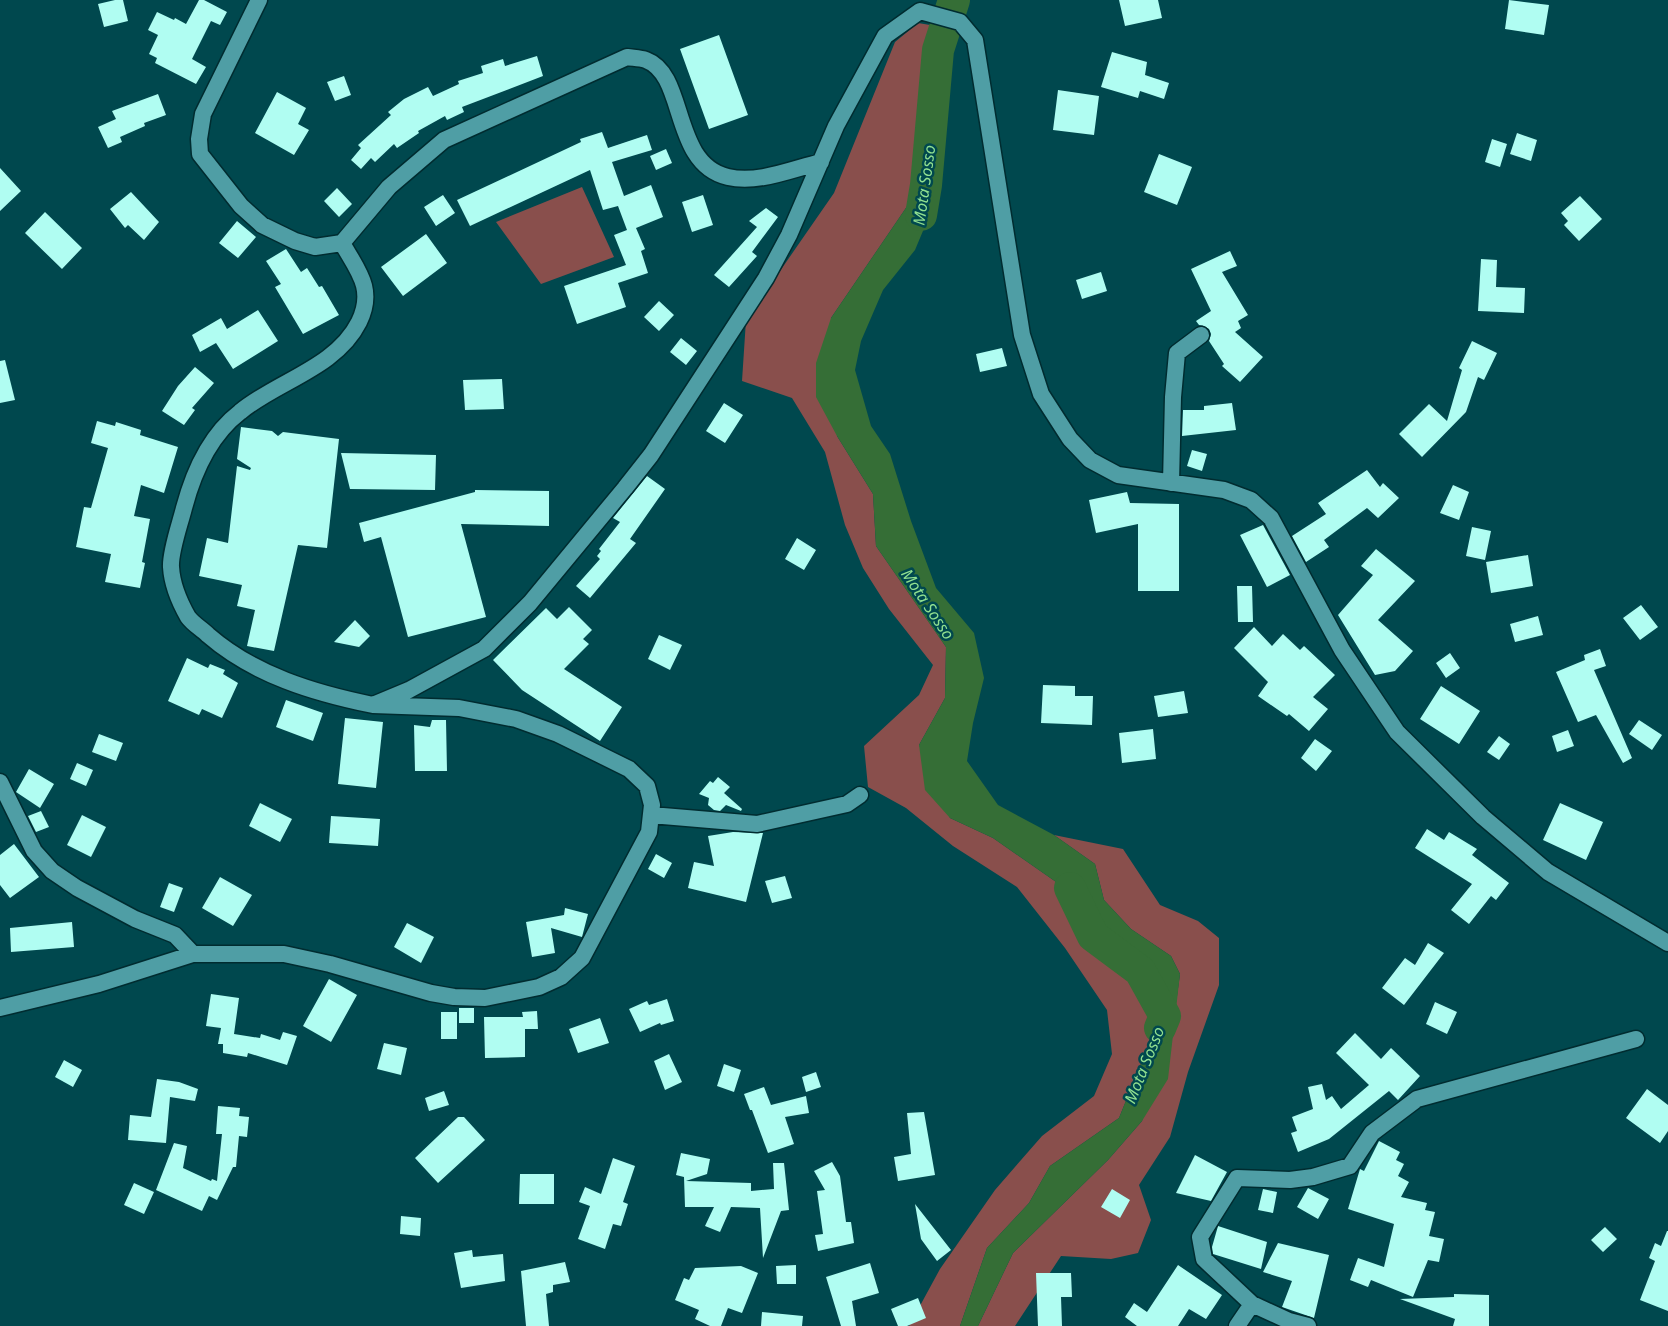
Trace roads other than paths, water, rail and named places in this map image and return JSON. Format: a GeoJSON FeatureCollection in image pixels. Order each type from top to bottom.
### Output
{"type":"FeatureCollection","features":[{"type":"Feature","properties":{"kind":"street"},"geometry":{"type":"LineString","coordinates":[[259,0],[203,114],[199,139],[200,154],[241,206],[262,225],[294,241],[315,246],[342,243],[390,187],[444,140],[627,57],[647,60],[664,75],[694,154],[707,168],[728,177],[760,178],[821,162]]}},
{"type":"Feature","properties":{"kind":"street"},"geometry":{"type":"LineString","coordinates":[[373,705],[409,690],[484,649],[530,603],[625,488],[651,455],[766,278],[789,235],[836,126],[885,36],[920,11],[960,22],[975,40],[1016,308],[1022,335],[1041,394],[1070,439],[1090,460],[1118,476],[1224,490],[1251,500],[1272,518],[1342,650],[1397,732],[1483,817],[1548,872],[1668,943]]}},
{"type":"Feature","properties":{"kind":"street"},"geometry":{"type":"LineString","coordinates":[[0,1008],[99,984],[193,954],[284,954],[454,997],[485,998],[539,987],[561,977],[582,958],[650,832],[652,805],[647,786],[630,768],[558,734],[516,719],[459,708],[373,705],[325,695],[271,675],[220,646],[189,618],[174,584],[171,565],[192,479],[215,439],[239,412],[312,368],[344,344],[358,323],[366,305],[366,284],[342,243]]}},
{"type":"Feature","properties":{"kind":"street"},"geometry":{"type":"LineString","coordinates":[[1170,483],[1173,397],[1177,353],[1201,334]]}},
{"type":"Feature","properties":{"kind":"street"},"geometry":{"type":"LineString","coordinates":[[0,782],[34,852],[52,871],[77,888],[127,914],[175,935],[193,954]]}},
{"type":"Feature","properties":{"kind":"street"},"geometry":{"type":"LineString","coordinates":[[651,815],[757,824],[847,804],[860,794]]}},
{"type":"Feature","properties":{"kind":"street"},"geometry":{"type":"LineString","coordinates":[[1308,1326],[1289,1321],[1252,1304],[1204,1259],[1200,1237],[1237,1178],[1290,1180],[1313,1177],[1350,1166],[1372,1133],[1417,1099],[1636,1039]]}},
{"type":"Feature","properties":{"kind":"street"},"geometry":{"type":"LineString","coordinates":[[1237,1326],[1252,1304]]}},
{"type":"Feature","properties":{"kind":"water"},"geometry":{"type":"Polygon","coordinates":[[[940,149],[938,195],[915,250],[883,290],[861,341],[855,370],[871,426],[890,454],[911,521],[936,588],[974,633],[984,678],[973,723],[967,761],[998,805],[1054,835],[1095,864],[1104,900],[1131,929],[1171,956],[1180,974],[1168,1079],[1142,1121],[1108,1160],[1013,1253],[978,1326],[960,1326],[987,1248],[1029,1203],[1050,1166],[1119,1118],[1153,1034],[1149,974],[1123,947],[1077,921],[1059,884],[993,838],[950,818],[925,790],[919,745],[945,698],[946,647],[876,546],[873,494],[837,436],[816,397],[816,363],[831,318],[910,202],[940,149]]]}},
{"type":"Feature","properties":{"kind":"waterway","name":"Mota Sosso"},"geometry":{"type":"LineString","coordinates":[[921,215],[926,185],[938,50],[954,0]]}},
{"type":"Feature","properties":{"kind":"waterway","name":"Mota Sosso"},"geometry":{"type":"LineString","coordinates":[[1070,888],[1093,936],[1140,971],[1165,1016],[1160,1028]]}}]}
